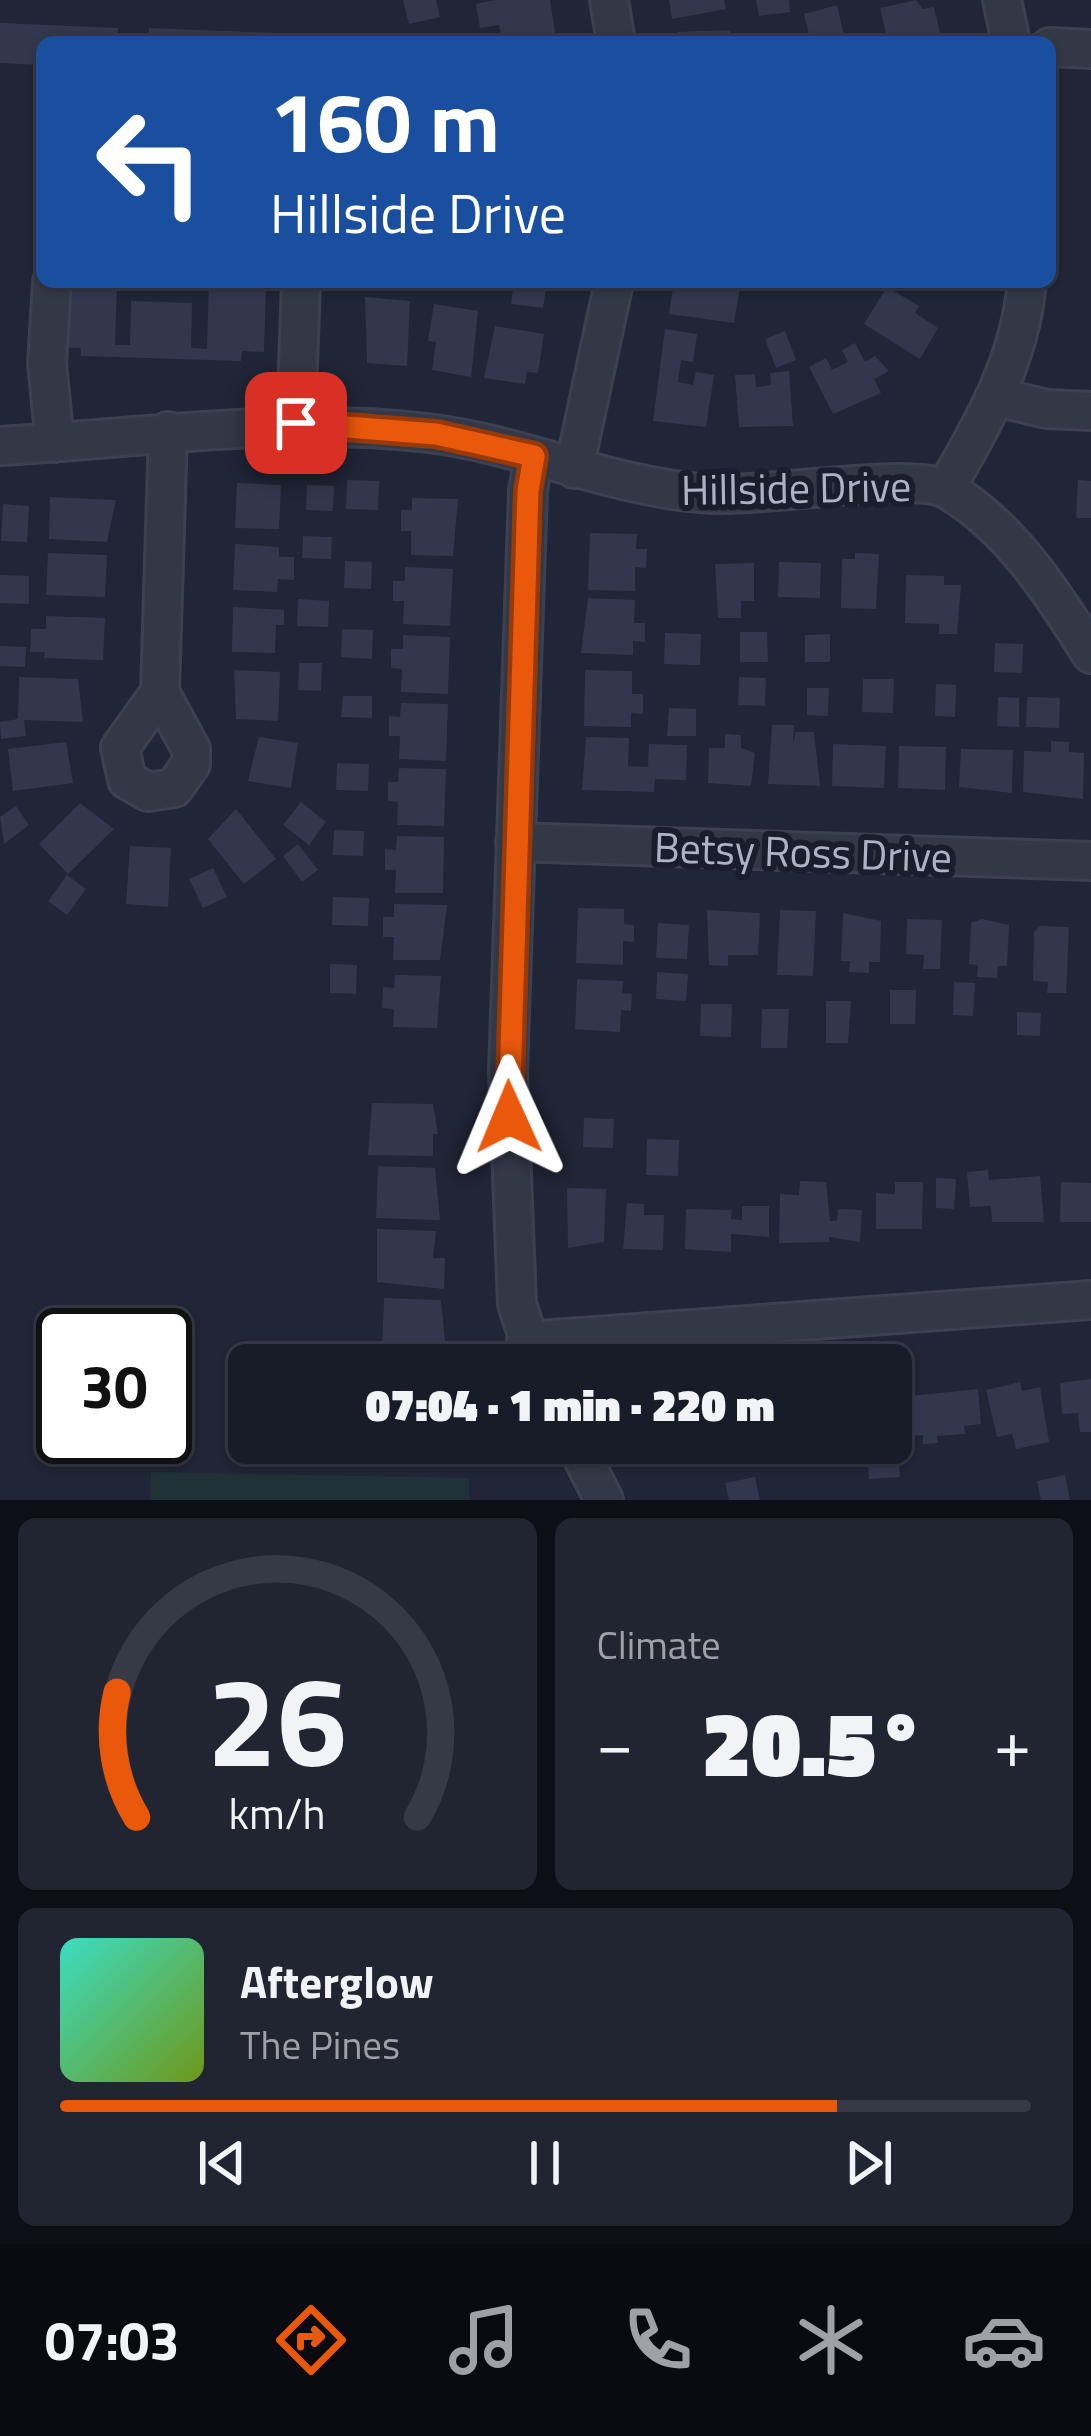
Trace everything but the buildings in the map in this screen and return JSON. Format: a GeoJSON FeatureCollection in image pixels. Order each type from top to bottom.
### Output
{"type":"FeatureCollection","features":[{"type":"Feature","properties":{"kind":"street"},"geometry":{"type":"LineString","coordinates":[[609,0],[615,36]]}},
{"type":"Feature","properties":{"kind":"street"},"geometry":{"type":"LineString","coordinates":[[1002,0],[1010,36]]}},
{"type":"Feature","properties":{"kind":"street"},"geometry":{"type":"LineString","coordinates":[[1056,47],[1091,49]]}},
{"type":"Feature","properties":{"kind":"street"},"geometry":{"type":"LineString","coordinates":[[52,288],[47,363],[55,443]]}},
{"type":"Feature","properties":{"kind":"street"},"geometry":{"type":"LineString","coordinates":[[296,423],[301,288]]}},
{"type":"Feature","properties":{"kind":"street"},"geometry":{"type":"LineString","coordinates":[[574,469],[613,288]]}},
{"type":"Feature","properties":{"kind":"street"},"geometry":{"type":"LineString","coordinates":[[946,488],[998,397],[1018,336],[1026,288]]}},
{"type":"Feature","properties":{"kind":"street"},"geometry":{"type":"LineString","coordinates":[[998,397],[1047,409],[1091,411]]}},
{"type":"Feature","properties":{"kind":"street","name":"Hillside Drive"},"geometry":{"type":"LineString","coordinates":[[0,446],[296,423],[436,434],[631,485],[750,496],[912,481],[946,488],[1011,543],[1091,654]]}},
{"type":"Feature","properties":{"kind":"street"},"geometry":{"type":"LineString","coordinates":[[160,692],[168,430]]}},
{"type":"Feature","properties":{"kind":"street"},"geometry":{"type":"LineString","coordinates":[[529,1344],[517,1304],[508,1072],[528,491],[534,456]]}},
{"type":"Feature","properties":{"kind":"street","name":"Betsy Ross Drive"},"geometry":{"type":"LineString","coordinates":[[515,842],[1091,861]]}},
{"type":"Feature","properties":{"kind":"street"},"geometry":{"type":"LineString","coordinates":[[627,1344],[1091,1300]]}},
{"type":"Feature","properties":{"kind":"street"},"geometry":{"type":"LineString","coordinates":[[586,1464],[604,1500]]}},
{"type":"Feature","properties":{"kind":"shaded area"},"geometry":{"type":"Polygon","coordinates":[[[151,1472],[469,1478],[469,1500],[150,1500],[151,1472]]]}},
{"type":"Feature","properties":{"kind":"route"},"geometry":{"type":"LineString","coordinates":[[296,423],[436,434],[534,456],[528,491],[509,1117]]}}]}
